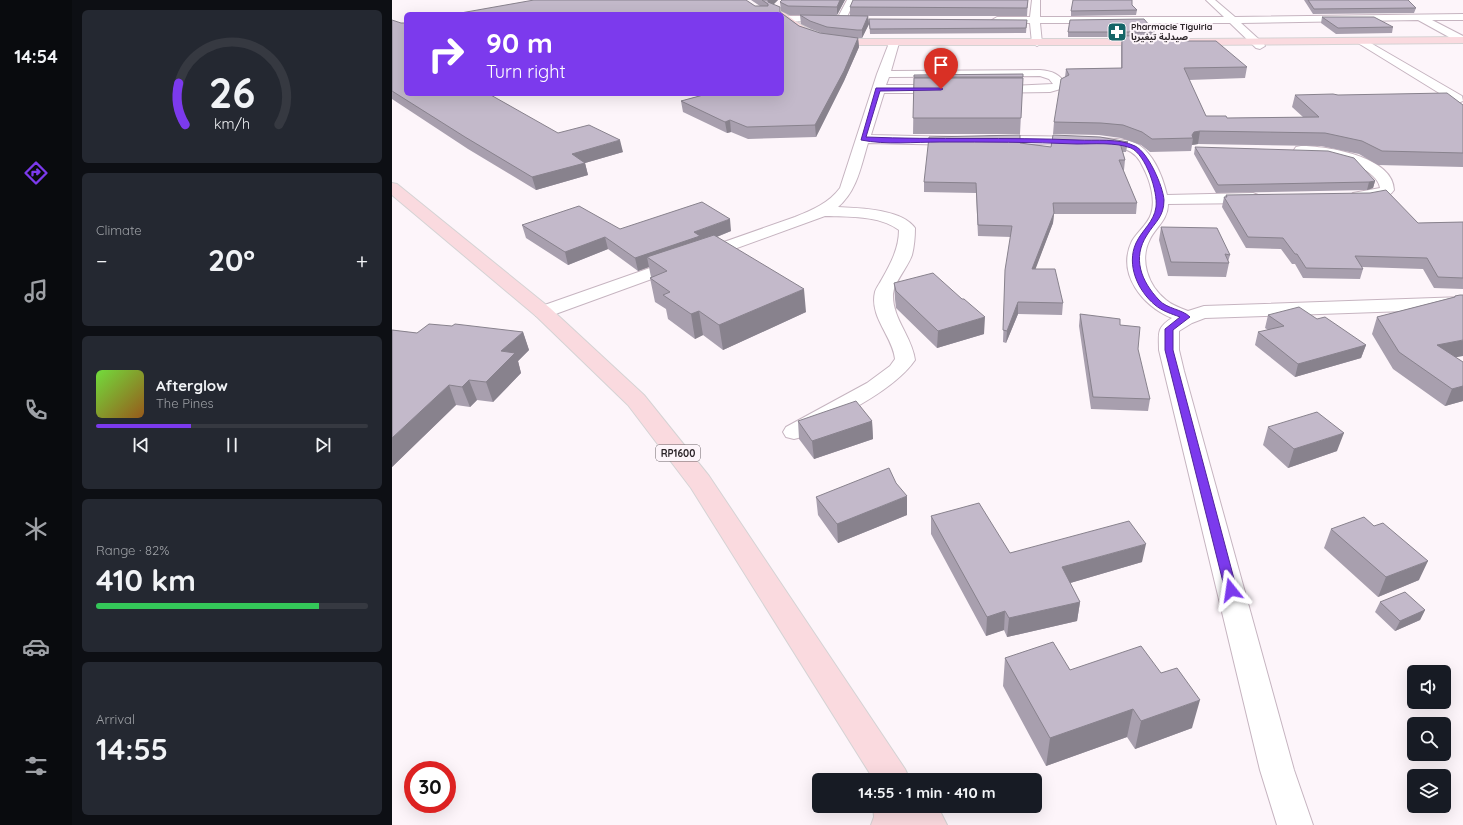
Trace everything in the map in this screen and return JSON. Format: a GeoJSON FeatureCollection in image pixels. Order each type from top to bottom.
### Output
{"type":"FeatureCollection","features":[{"type":"Feature","properties":{"kind":"main road"},"geometry":{"type":"LineString","coordinates":[[784,16],[801,31],[822,38],[893,46],[1037,43],[1160,44],[893,46],[836,46],[808,42],[791,36]]}},
{"type":"Feature","properties":{"kind":"main road"},"geometry":{"type":"LineString","coordinates":[[1180,44],[1463,42]]}},
{"type":"Feature","properties":{"kind":"main road","name":"RP1600"},"geometry":{"type":"LineString","coordinates":[[392,187],[543,312],[636,400],[700,482],[882,773]]}},
{"type":"Feature","properties":{"kind":"main road"},"geometry":{"type":"LineString","coordinates":[[889,825],[891,813]]}},
{"type":"Feature","properties":{"kind":"main road"},"geometry":{"type":"LineString","coordinates":[[920,813],[929,825]]}},
{"type":"Feature","properties":{"kind":"street"},"geometry":{"type":"LineString","coordinates":[[784,13],[846,19],[851,0]]}},
{"type":"Feature","properties":{"kind":"street"},"geometry":{"type":"LineString","coordinates":[[1036,0],[1035,21],[1037,43]]}},
{"type":"Feature","properties":{"kind":"street"},"geometry":{"type":"LineString","coordinates":[[1210,0],[1234,20],[1258,44]]}},
{"type":"Feature","properties":{"kind":"street"},"geometry":{"type":"LineString","coordinates":[[989,20],[1234,20],[1463,16]]}},
{"type":"Feature","properties":{"kind":"street"},"geometry":{"type":"LineString","coordinates":[[1420,17],[1463,42]]}},
{"type":"Feature","properties":{"kind":"street"},"geometry":{"type":"LineString","coordinates":[[1366,43],[1460,100]]}},
{"type":"Feature","properties":{"kind":"street"},"geometry":{"type":"LineString","coordinates":[[543,312],[801,220],[824,211],[839,200],[844,194],[893,46]]}},
{"type":"Feature","properties":{"kind":"street"},"geometry":{"type":"LineString","coordinates":[[883,74],[1040,73],[1052,75],[1056,78],[1060,86],[1050,88],[980,89]]}},
{"type":"Feature","properties":{"kind":"street"},"geometry":{"type":"LineString","coordinates":[[878,89],[956,89]]}},
{"type":"Feature","properties":{"kind":"street"},"geometry":{"type":"LineString","coordinates":[[1412,101],[1460,100]]}},
{"type":"Feature","properties":{"kind":"street"},"geometry":{"type":"LineString","coordinates":[[863,139],[908,141],[1080,141],[1132,146],[1138,150],[1152,170],[1160,200],[1159,214],[1145,233],[1135,256],[1137,274],[1151,296],[1158,303],[1165,308],[1186,317]]}},
{"type":"Feature","properties":{"kind":"street"},"geometry":{"type":"LineString","coordinates":[[1286,150],[1328,151],[1346,156],[1372,170],[1382,177],[1386,183],[1386,190],[1381,194],[1367,196],[1343,196]]}},
{"type":"Feature","properties":{"kind":"street"},"geometry":{"type":"LineString","coordinates":[[1160,200],[1264,198]]}},
{"type":"Feature","properties":{"kind":"street"},"geometry":{"type":"LineString","coordinates":[[794,432],[874,387],[897,370],[905,360],[904,350],[889,322],[884,306],[884,292],[903,256],[907,228],[896,221],[880,217],[824,211]]}},
{"type":"Feature","properties":{"kind":"street"},"geometry":{"type":"LineString","coordinates":[[1295,825],[1277,770],[1169,350],[1169,329],[1178,321],[1186,317],[1204,312],[1463,303]]}},
{"type":"Feature","properties":{"kind":"building"},"geometry":{"type":"Polygon","coordinates":[[[534,0],[746,0],[755,6],[768,6],[768,4],[762,0],[768,0],[768,2],[780,7],[780,12],[466,12],[534,0]]]}},
{"type":"Feature","properties":{"kind":"building"},"geometry":{"type":"Polygon","coordinates":[[[782,0],[840,0],[837,7],[788,6],[780,2],[782,0]]]}},
{"type":"Feature","properties":{"kind":"building"},"geometry":{"type":"Polygon","coordinates":[[[853,0],[1028,0],[1027,8],[850,7],[853,0]]]}},
{"type":"Feature","properties":{"kind":"building"},"geometry":{"type":"Polygon","coordinates":[[[1073,0],[1132,0],[1132,5],[1137,10],[1071,11],[1073,0]]]}},
{"type":"Feature","properties":{"kind":"building"},"geometry":{"type":"Polygon","coordinates":[[[1308,0],[1408,0],[1416,8],[1314,9],[1308,0]]]}},
{"type":"Feature","properties":{"kind":"building"},"geometry":{"type":"Polygon","coordinates":[[[784,15],[799,26],[820,33],[858,38],[844,71],[815,125],[747,127],[730,120],[725,122],[681,101],[700,96],[784,96],[784,15]]]}},
{"type":"Feature","properties":{"kind":"building"},"geometry":{"type":"Polygon","coordinates":[[[800,15],[868,16],[862,30],[857,30],[827,27],[810,21],[800,15]]]}},
{"type":"Feature","properties":{"kind":"building"},"geometry":{"type":"Polygon","coordinates":[[[1322,17],[1374,17],[1393,27],[1338,28],[1322,17]]]}},
{"type":"Feature","properties":{"kind":"building"},"geometry":{"type":"Polygon","coordinates":[[[869,19],[1027,20],[1026,28],[870,29],[869,19]]]}},
{"type":"Feature","properties":{"kind":"building"},"geometry":{"type":"Polygon","coordinates":[[[1144,19],[1155,32],[1068,32],[1070,20],[1144,19]]]}},
{"type":"Feature","properties":{"kind":"building"},"geometry":{"type":"Polygon","coordinates":[[[392,20],[404,23],[404,96],[493,96],[558,133],[589,125],[620,140],[572,154],[585,163],[532,177],[392,91],[392,20]]]}},
{"type":"Feature","properties":{"kind":"building"},"geometry":{"type":"Polygon","coordinates":[[[1164,35],[1169,41],[1216,41],[1247,67],[1184,68],[1206,116],[1226,116],[1227,118],[1319,117],[1295,95],[1447,93],[1463,105],[1463,153],[1382,151],[1362,141],[1325,133],[1200,131],[1194,132],[1192,135],[1193,138],[1152,139],[1142,132],[1123,125],[1054,122],[1061,79],[1069,75],[1066,69],[1122,68],[1122,36],[1164,35]]]}},
{"type":"Feature","properties":{"kind":"building"},"geometry":{"type":"Polygon","coordinates":[[[1023,74],[1023,77],[914,77],[914,75],[1023,74]]]}},
{"type":"Feature","properties":{"kind":"building"},"geometry":{"type":"Polygon","coordinates":[[[914,78],[1023,78],[1021,118],[913,118],[914,78]]]}},
{"type":"Feature","properties":{"kind":"building"},"geometry":{"type":"Polygon","coordinates":[[[1020,135],[1020,143],[1051,147],[1053,135],[1100,137],[1128,142],[1120,143],[1125,160],[1119,160],[1137,203],[1053,203],[1054,213],[1032,269],[1055,269],[1063,303],[1018,302],[1007,331],[1003,330],[1005,270],[1012,226],[978,225],[976,183],[924,182],[929,137],[1020,135]]]}},
{"type":"Feature","properties":{"kind":"building"},"geometry":{"type":"Polygon","coordinates":[[[1195,147],[1328,151],[1354,158],[1375,181],[1218,185],[1195,147]]]}},
{"type":"Feature","properties":{"kind":"building"},"geometry":{"type":"Polygon","coordinates":[[[1386,190],[1418,223],[1463,222],[1463,278],[1438,277],[1427,258],[1355,256],[1363,269],[1306,268],[1297,254],[1295,254],[1283,238],[1248,237],[1224,197],[1227,197],[1226,195],[1370,193],[1386,190]]]}},
{"type":"Feature","properties":{"kind":"building"},"geometry":{"type":"Polygon","coordinates":[[[702,202],[730,219],[694,232],[700,236],[635,258],[605,237],[565,252],[522,225],[579,206],[620,229],[702,202]]]}},
{"type":"Feature","properties":{"kind":"building"},"geometry":{"type":"Polygon","coordinates":[[[1161,227],[1217,228],[1230,255],[1225,254],[1229,263],[1171,262],[1161,227]]]}},
{"type":"Feature","properties":{"kind":"building"},"geometry":{"type":"Polygon","coordinates":[[[714,235],[804,289],[719,325],[699,311],[691,314],[663,295],[670,292],[650,278],[667,271],[647,257],[714,235]]]}},
{"type":"Feature","properties":{"kind":"building"},"geometry":{"type":"Polygon","coordinates":[[[933,273],[985,317],[938,331],[896,291],[894,283],[933,273]]]}},
{"type":"Feature","properties":{"kind":"building"},"geometry":{"type":"Polygon","coordinates":[[[1463,295],[1463,340],[1437,345],[1463,362],[1463,386],[1452,389],[1399,352],[1377,317],[1463,295]]]}},
{"type":"Feature","properties":{"kind":"building"},"geometry":{"type":"Polygon","coordinates":[[[1299,307],[1317,319],[1325,317],[1366,345],[1298,364],[1258,332],[1284,326],[1268,315],[1299,307]]]}},
{"type":"Feature","properties":{"kind":"building"},"geometry":{"type":"Polygon","coordinates":[[[1080,314],[1120,319],[1120,325],[1140,327],[1138,349],[1150,399],[1093,397],[1080,314]]]}},
{"type":"Feature","properties":{"kind":"building"},"geometry":{"type":"Polygon","coordinates":[[[429,324],[452,326],[455,324],[523,332],[501,351],[515,353],[486,382],[469,380],[462,387],[449,385],[392,438],[392,330],[417,333],[429,324]]]}},
{"type":"Feature","properties":{"kind":"building"},"geometry":{"type":"Polygon","coordinates":[[[856,401],[872,421],[812,441],[798,421],[856,401]]]}},
{"type":"Feature","properties":{"kind":"building"},"geometry":{"type":"Polygon","coordinates":[[[1317,412],[1344,433],[1294,449],[1268,427],[1317,412]]]}},
{"type":"Feature","properties":{"kind":"building"},"geometry":{"type":"Polygon","coordinates":[[[889,468],[896,483],[907,496],[837,524],[816,497],[889,468]]]}},
{"type":"Feature","properties":{"kind":"building"},"geometry":{"type":"Polygon","coordinates":[[[979,503],[1010,553],[1129,521],[1146,544],[1062,567],[1080,602],[1009,618],[1005,611],[987,617],[931,516],[979,503]]]}},
{"type":"Feature","properties":{"kind":"building"},"geometry":{"type":"Polygon","coordinates":[[[1364,517],[1374,526],[1383,523],[1428,561],[1386,577],[1331,529],[1364,517]]]}},
{"type":"Feature","properties":{"kind":"building"},"geometry":{"type":"Polygon","coordinates":[[[1405,592],[1425,610],[1400,621],[1380,602],[1405,592]]]}},
{"type":"Feature","properties":{"kind":"building"},"geometry":{"type":"Polygon","coordinates":[[[1053,642],[1070,670],[1141,646],[1161,673],[1177,668],[1200,700],[1141,721],[1133,709],[1050,738],[1005,658],[1053,642]]]}},
{"type":"Feature","properties":{"kind":"place","name":"Pharmacie Tiguiria صيدلية تيغيريا"},"geometry":{"type":"Point","coordinates":[1117,32]}},
{"type":"Feature","properties":{"kind":"route"},"geometry":{"type":"LineString","coordinates":[[941,89],[878,89],[863,139],[908,141],[1038,140],[1117,144],[1132,146],[1138,150],[1152,170],[1160,200],[1159,214],[1139,244],[1135,256],[1137,274],[1151,296],[1158,303],[1165,308],[1186,317],[1178,321],[1169,329],[1169,350],[1231,590]]}}]}
